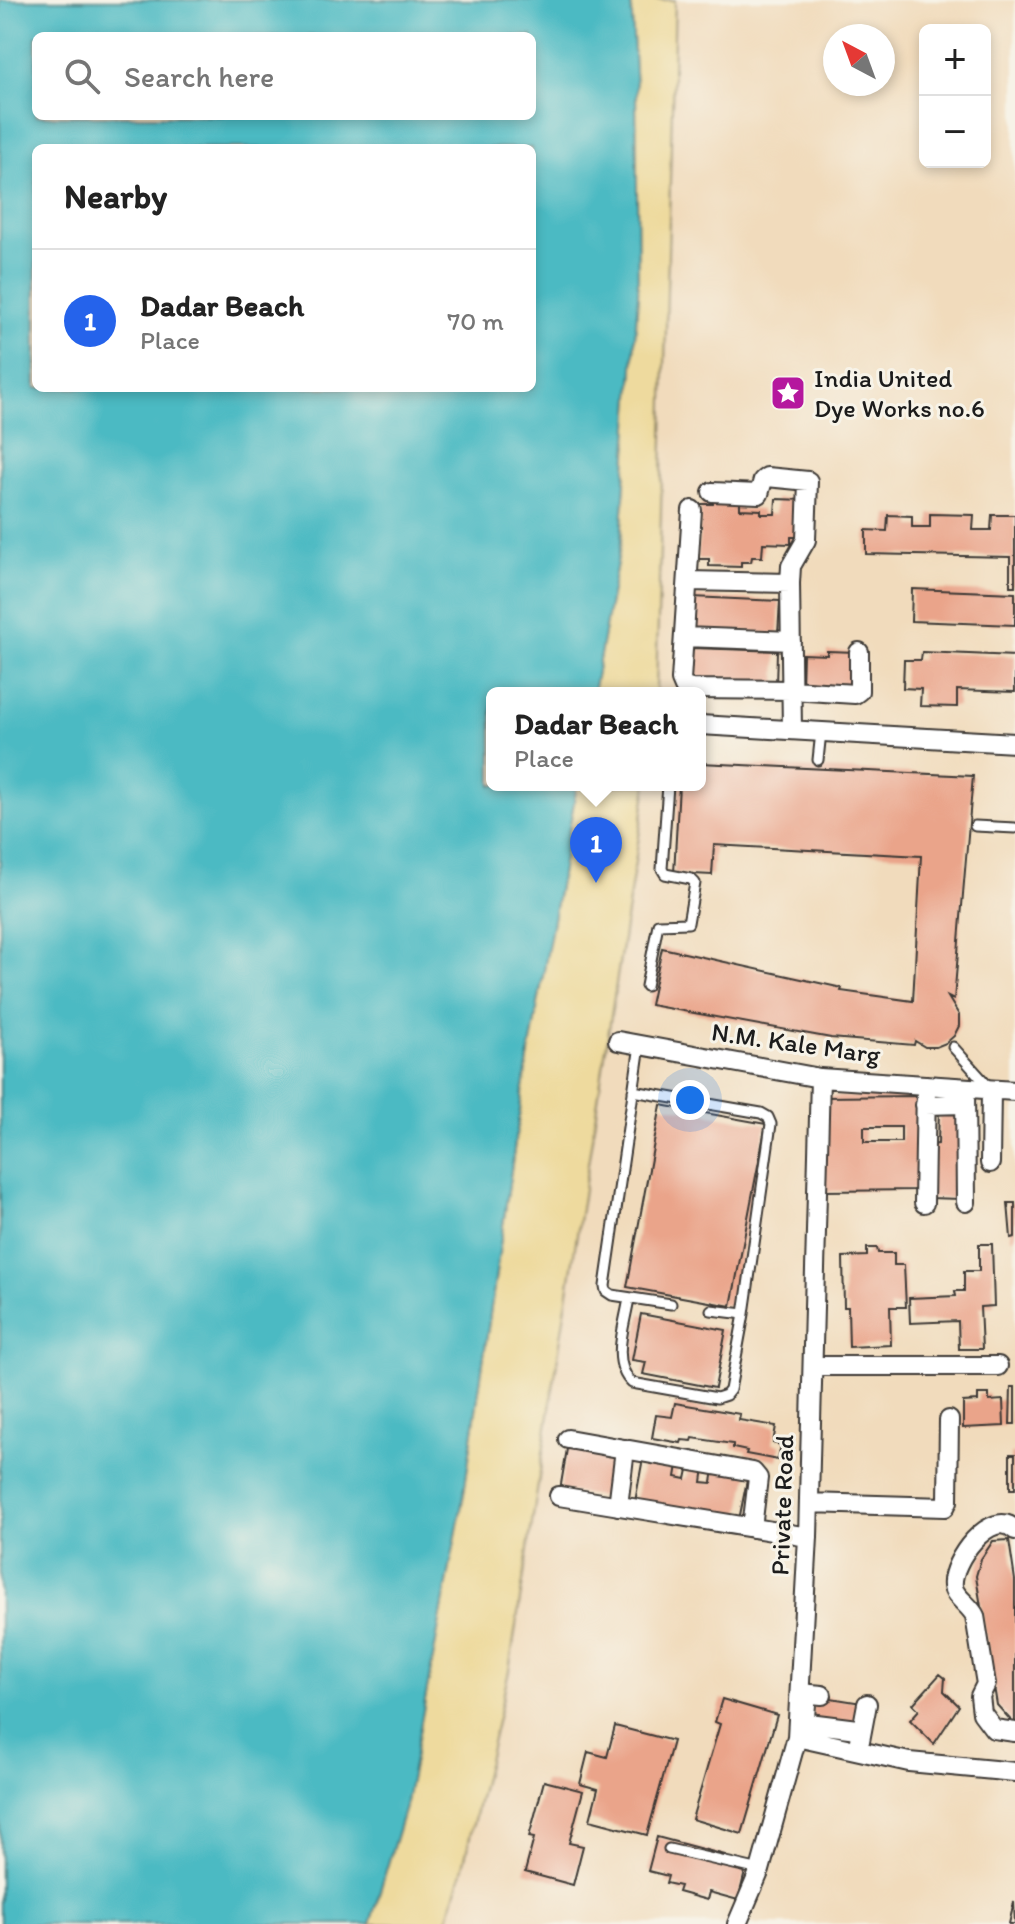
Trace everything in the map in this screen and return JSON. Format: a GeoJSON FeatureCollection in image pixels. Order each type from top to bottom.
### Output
{"type":"FeatureCollection","features":[{"type":"Feature","properties":{"kind":"street"},"geometry":{"type":"LineString","coordinates":[[712,492],[759,494],[767,477],[808,481],[806,540],[791,566],[792,730]]}},
{"type":"Feature","properties":{"kind":"street"},"geometry":{"type":"LineString","coordinates":[[686,687],[681,680],[692,510]]}},
{"type":"Feature","properties":{"kind":"street"},"geometry":{"type":"LineString","coordinates":[[688,581],[790,583]]}},
{"type":"Feature","properties":{"kind":"street"},"geometry":{"type":"LineString","coordinates":[[684,637],[791,641]]}},
{"type":"Feature","properties":{"kind":"street"},"geometry":{"type":"LineString","coordinates":[[706,688],[858,693],[859,652]]}},
{"type":"Feature","properties":{"kind":"street"},"geometry":{"type":"LineString","coordinates":[[706,725],[1015,743]]}},
{"type":"Feature","properties":{"kind":"street","name":"N.M. Kale Marg"},"geometry":{"type":"LineString","coordinates":[[618,1041],[820,1078],[926,1085],[965,1096],[991,1090],[1015,1091]]}},
{"type":"Feature","properties":{"kind":"street","name":"Private Road"},"geometry":{"type":"LineString","coordinates":[[737,1924],[760,1870],[807,1699],[820,1078]]}},
{"type":"Feature","properties":{"kind":"street"},"geometry":{"type":"LineString","coordinates":[[924,1203],[926,1085]]}},
{"type":"Feature","properties":{"kind":"street"},"geometry":{"type":"LineString","coordinates":[[990,1163],[991,1090]]}},
{"type":"Feature","properties":{"kind":"street"},"geometry":{"type":"LineString","coordinates":[[925,1105],[965,1096],[966,1202]]}},
{"type":"Feature","properties":{"kind":"street"},"geometry":{"type":"LineString","coordinates":[[814,1366],[998,1366]]}},
{"type":"Feature","properties":{"kind":"street"},"geometry":{"type":"LineString","coordinates":[[809,1503],[945,1507],[948,1501],[949,1420]]}},
{"type":"Feature","properties":{"kind":"street"},"geometry":{"type":"LineString","coordinates":[[568,1439],[753,1472],[758,1478],[752,1528]]}},
{"type":"Feature","properties":{"kind":"street"},"geometry":{"type":"LineString","coordinates":[[618,1506],[625,1449]]}},
{"type":"Feature","properties":{"kind":"street"},"geometry":{"type":"LineString","coordinates":[[559,1496],[808,1537]]}},
{"type":"Feature","properties":{"kind":"street"},"geometry":{"type":"LineString","coordinates":[[1015,1530],[1003,1523],[982,1533],[966,1549],[956,1569],[953,1586],[975,1616],[986,1684],[980,1696],[982,1713],[994,1729],[1015,1732]]}},
{"type":"Feature","properties":{"kind":"street"},"geometry":{"type":"LineString","coordinates":[[807,1699],[805,1717],[810,1723],[857,1729]]}},
{"type":"Feature","properties":{"kind":"street"},"geometry":{"type":"LineString","coordinates":[[859,1751],[867,1704]]}},
{"type":"Feature","properties":{"kind":"street"},"geometry":{"type":"LineString","coordinates":[[797,1737],[909,1762],[1015,1772]]}},
{"type":"Feature","properties":{"kind":"lane"},"geometry":{"type":"LineString","coordinates":[[818,760],[821,732]]}},
{"type":"Feature","properties":{"kind":"lane"},"geometry":{"type":"LineString","coordinates":[[646,986],[658,924],[688,923],[695,883],[691,879],[665,874],[662,869],[668,791]]}},
{"type":"Feature","properties":{"kind":"lane"},"geometry":{"type":"LineString","coordinates":[[975,826],[1015,828]]}},
{"type":"Feature","properties":{"kind":"lane"},"geometry":{"type":"LineString","coordinates":[[640,1045],[605,1286],[612,1295],[671,1304]]}},
{"type":"Feature","properties":{"kind":"lane"},"geometry":{"type":"LineString","coordinates":[[953,1047],[991,1090]]}},
{"type":"Feature","properties":{"kind":"lane"},"geometry":{"type":"LineString","coordinates":[[629,1298],[619,1363],[624,1376],[632,1383],[717,1398],[726,1395],[730,1390],[744,1314],[771,1124],[768,1117],[761,1113],[633,1091]]}},
{"type":"Feature","properties":{"kind":"lane"},"geometry":{"type":"LineString","coordinates":[[711,1310],[744,1314]]}},
{"type":"Feature","properties":{"kind":"lane"},"geometry":{"type":"LineString","coordinates":[[669,1849],[760,1870]]}},
{"type":"Feature","properties":{"kind":"sand"},"geometry":{"type":"Polygon","coordinates":[[[631,0],[675,0],[656,687],[594,687],[621,541],[638,295],[636,89],[631,0]]]}},
{"type":"Feature","properties":{"kind":"sand"},"geometry":{"type":"Polygon","coordinates":[[[576,791],[646,791],[509,1671],[461,1875],[446,1924],[370,1924],[405,1807],[464,1493],[523,1088],[576,791]]]}},
{"type":"Feature","properties":{"kind":"water"},"geometry":{"type":"Polygon","coordinates":[[[0,0],[631,0],[636,89],[638,295],[621,541],[594,687],[486,687],[486,791],[576,791],[523,1088],[464,1493],[405,1807],[370,1924],[0,1924],[0,0]]]}},
{"type":"Feature","properties":{"kind":"building"},"geometry":{"type":"Polygon","coordinates":[[[776,499],[804,500],[802,537],[791,537],[791,544],[763,543],[762,557],[741,562],[741,567],[709,566],[709,559],[698,559],[701,504],[713,504],[713,500],[740,501],[740,509],[775,514],[776,499]]]}},
{"type":"Feature","properties":{"kind":"building"},"geometry":{"type":"Polygon","coordinates":[[[930,514],[974,515],[973,530],[991,530],[992,515],[1015,515],[1015,586],[1010,586],[1010,557],[866,554],[866,530],[887,531],[888,515],[912,516],[912,527],[930,527],[930,514]]]}},
{"type":"Feature","properties":{"kind":"building"},"geometry":{"type":"Polygon","coordinates":[[[912,589],[1015,593],[1015,625],[911,621],[912,589]]]}},
{"type":"Feature","properties":{"kind":"building"},"geometry":{"type":"Polygon","coordinates":[[[692,597],[780,601],[778,634],[691,630],[692,597]]]}},
{"type":"Feature","properties":{"kind":"building"},"geometry":{"type":"Polygon","coordinates":[[[692,648],[777,651],[776,686],[690,683],[692,648]]]}},
{"type":"Feature","properties":{"kind":"building"},"geometry":{"type":"Polygon","coordinates":[[[827,651],[856,652],[854,689],[802,688],[803,654],[827,655],[827,651]]]}},
{"type":"Feature","properties":{"kind":"building"},"geometry":{"type":"Polygon","coordinates":[[[922,652],[1015,656],[1015,692],[957,690],[957,707],[920,706],[921,689],[903,688],[904,660],[921,660],[922,652]]]}},
{"type":"Feature","properties":{"kind":"building"},"geometry":{"type":"Polygon","coordinates":[[[706,763],[973,776],[954,1000],[948,997],[959,1015],[959,1026],[954,1036],[936,1047],[925,1047],[915,1041],[914,1045],[831,1038],[650,1005],[662,948],[842,988],[841,991],[913,1001],[921,856],[714,845],[712,875],[674,873],[679,791],[706,791],[706,763]]]}},
{"type":"Feature","properties":{"kind":"building"},"geometry":{"type":"Polygon","coordinates":[[[918,1096],[918,1190],[823,1191],[822,1097],[918,1096]],[[864,1127],[864,1142],[901,1142],[901,1127],[864,1127]]]}},
{"type":"Feature","properties":{"kind":"building"},"geometry":{"type":"Polygon","coordinates":[[[661,1105],[766,1124],[731,1306],[627,1287],[661,1105]]]}},
{"type":"Feature","properties":{"kind":"building"},"geometry":{"type":"Polygon","coordinates":[[[939,1109],[961,1109],[960,1199],[930,1198],[930,1145],[938,1144],[939,1109]]]}},
{"type":"Feature","properties":{"kind":"building"},"geometry":{"type":"Polygon","coordinates":[[[1008,1203],[1015,1203],[1015,1237],[1011,1238],[1008,1203]]]}},
{"type":"Feature","properties":{"kind":"building"},"geometry":{"type":"Polygon","coordinates":[[[979,1244],[992,1244],[994,1306],[980,1307],[982,1349],[959,1349],[958,1321],[910,1323],[909,1298],[956,1296],[955,1291],[964,1291],[964,1271],[979,1271],[979,1244]]]}},
{"type":"Feature","properties":{"kind":"building"},"geometry":{"type":"Polygon","coordinates":[[[867,1248],[877,1248],[878,1253],[894,1253],[894,1265],[904,1265],[906,1307],[890,1307],[891,1345],[849,1347],[843,1257],[867,1256],[867,1248]]]}},
{"type":"Feature","properties":{"kind":"building"},"geometry":{"type":"Polygon","coordinates":[[[641,1314],[726,1330],[715,1388],[643,1374],[646,1362],[632,1360],[641,1314]]]}},
{"type":"Feature","properties":{"kind":"building"},"geometry":{"type":"Polygon","coordinates":[[[1011,1387],[1015,1387],[1015,1424],[1010,1424],[1011,1387]]]}},
{"type":"Feature","properties":{"kind":"building"},"geometry":{"type":"Polygon","coordinates":[[[978,1394],[989,1394],[989,1401],[1003,1400],[1004,1426],[963,1428],[963,1402],[978,1401],[978,1394]]]}},
{"type":"Feature","properties":{"kind":"building"},"geometry":{"type":"Polygon","coordinates":[[[675,1403],[740,1414],[739,1420],[776,1426],[773,1443],[781,1445],[778,1460],[746,1454],[747,1451],[733,1448],[733,1444],[693,1438],[681,1443],[652,1438],[656,1415],[672,1417],[675,1403]]]}},
{"type":"Feature","properties":{"kind":"building"},"geometry":{"type":"Polygon","coordinates":[[[568,1443],[619,1452],[611,1498],[560,1490],[568,1443]]]}},
{"type":"Feature","properties":{"kind":"building"},"geometry":{"type":"Polygon","coordinates":[[[1010,1454],[1015,1454],[1015,1489],[1010,1489],[1010,1454]]]}},
{"type":"Feature","properties":{"kind":"building"},"geometry":{"type":"Polygon","coordinates":[[[643,1458],[678,1465],[676,1477],[686,1479],[689,1465],[704,1467],[702,1482],[712,1483],[714,1469],[748,1475],[739,1520],[635,1502],[643,1458]]]}},
{"type":"Feature","properties":{"kind":"building"},"geometry":{"type":"Polygon","coordinates":[[[1009,1540],[1015,1580],[1015,1725],[997,1705],[976,1576],[981,1559],[993,1541],[1009,1540]]]}},
{"type":"Feature","properties":{"kind":"building"},"geometry":{"type":"Polygon","coordinates":[[[940,1674],[945,1678],[944,1691],[959,1706],[934,1744],[910,1720],[919,1710],[913,1704],[940,1674]]]}},
{"type":"Feature","properties":{"kind":"building"},"geometry":{"type":"Polygon","coordinates":[[[812,1695],[862,1703],[858,1728],[812,1721],[812,1695]]]}},
{"type":"Feature","properties":{"kind":"building"},"geometry":{"type":"Polygon","coordinates":[[[722,1699],[777,1715],[742,1834],[692,1819],[720,1724],[715,1722],[722,1699]]]}},
{"type":"Feature","properties":{"kind":"building"},"geometry":{"type":"Polygon","coordinates":[[[615,1726],[673,1741],[647,1835],[590,1820],[598,1789],[580,1784],[588,1752],[607,1757],[615,1726]]]}},
{"type":"Feature","properties":{"kind":"building"},"geometry":{"type":"Polygon","coordinates":[[[544,1781],[583,1791],[569,1843],[583,1846],[573,1885],[525,1872],[534,1838],[529,1837],[544,1781]]]}},
{"type":"Feature","properties":{"kind":"building"},"geometry":{"type":"Polygon","coordinates":[[[657,1837],[725,1855],[723,1862],[746,1868],[738,1900],[709,1892],[707,1900],[678,1892],[680,1886],[666,1883],[668,1876],[648,1871],[657,1837]]]}},
{"type":"Feature","properties":{"kind":"building"},"geometry":{"type":"Polygon","coordinates":[[[1014,1902],[1015,1924],[1009,1924],[1014,1902]]]}},
{"type":"Feature","properties":{"kind":"place","name":"India United Dye Works no.6"},"geometry":{"type":"Point","coordinates":[788,393]}},
{"type":"Feature","properties":{"kind":"place","name":"Dadar Beach"},"geometry":{"type":"Point","coordinates":[596,883]}}]}
